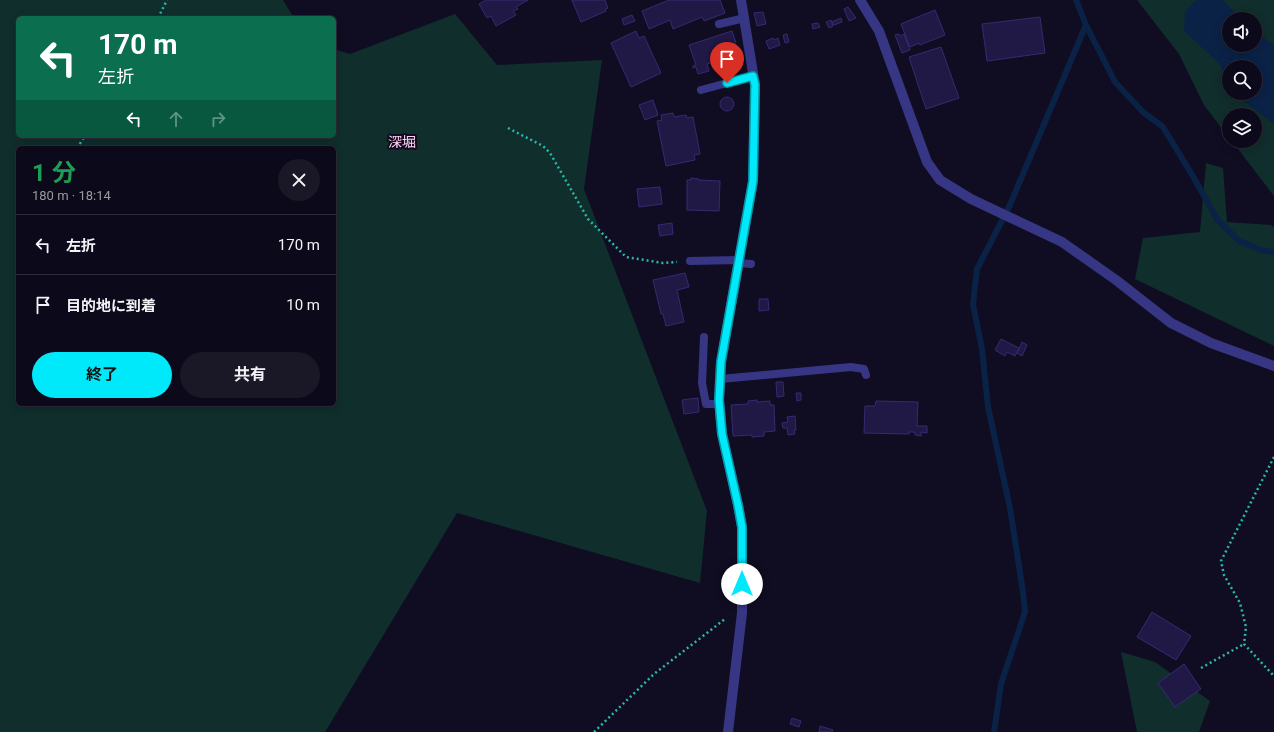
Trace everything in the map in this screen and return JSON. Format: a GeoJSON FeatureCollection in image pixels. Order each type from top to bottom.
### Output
{"type":"FeatureCollection","features":[{"type":"Feature","properties":{"kind":"street"},"geometry":{"type":"LineString","coordinates":[[728,732],[742,613],[742,527],[722,434],[719,404],[720,379],[721,362],[753,181],[755,85],[741,0]]}},
{"type":"Feature","properties":{"kind":"street"},"geometry":{"type":"LineString","coordinates":[[860,0],[879,31],[927,162],[940,180],[971,199],[1062,242],[1116,280],[1171,323],[1211,343],[1274,366]]}},
{"type":"Feature","properties":{"kind":"lane"},"geometry":{"type":"LineString","coordinates":[[719,24],[745,18]]}},
{"type":"Feature","properties":{"kind":"lane"},"geometry":{"type":"LineString","coordinates":[[701,90],[753,76]]}},
{"type":"Feature","properties":{"kind":"lane"},"geometry":{"type":"LineString","coordinates":[[690,260],[739,261],[751,264]]}},
{"type":"Feature","properties":{"kind":"lane"},"geometry":{"type":"LineString","coordinates":[[704,337],[702,383],[706,404],[719,404]]}},
{"type":"Feature","properties":{"kind":"lane"},"geometry":{"type":"LineString","coordinates":[[720,379],[851,367],[864,369],[866,375]]}},
{"type":"Feature","properties":{"kind":"path"},"geometry":{"type":"LineString","coordinates":[[159,16],[167,0]]}},
{"type":"Feature","properties":{"kind":"path"},"geometry":{"type":"LineString","coordinates":[[508,128],[543,146],[550,153],[588,219],[626,257],[663,263],[690,260]]}},
{"type":"Feature","properties":{"kind":"path"},"geometry":{"type":"LineString","coordinates":[[1274,457],[1221,561],[1224,575],[1240,603],[1246,627],[1244,644],[1274,676]]}},
{"type":"Feature","properties":{"kind":"path"},"geometry":{"type":"LineString","coordinates":[[594,732],[654,674],[730,616],[742,613]]}},
{"type":"Feature","properties":{"kind":"path"},"geometry":{"type":"LineString","coordinates":[[1201,668],[1244,644]]}},
{"type":"Feature","properties":{"kind":"green space"},"geometry":{"type":"Polygon","coordinates":[[[0,0],[283,0],[293,16],[16,16],[16,138],[336,138],[336,50],[350,54],[455,14],[497,65],[602,60],[584,189],[707,511],[700,583],[457,513],[325,732],[0,732],[0,0]]]}},
{"type":"Feature","properties":{"kind":"green space"},"geometry":{"type":"Polygon","coordinates":[[[1137,0],[1274,0],[1274,196],[1237,148],[1262,148],[1262,108],[1222,108],[1222,129],[1204,105],[1179,54],[1137,0]]]}},
{"type":"Feature","properties":{"kind":"green space"},"geometry":{"type":"Polygon","coordinates":[[[1206,163],[1223,168],[1227,222],[1271,225],[1274,227],[1274,346],[1135,279],[1143,238],[1200,232],[1206,163]]]}},
{"type":"Feature","properties":{"kind":"green space"},"geometry":{"type":"Polygon","coordinates":[[[1121,652],[1155,662],[1210,701],[1199,732],[1137,732],[1121,652]]]}},
{"type":"Feature","properties":{"kind":"water"},"geometry":{"type":"Polygon","coordinates":[[[1196,0],[1223,0],[1234,12],[1222,12],[1222,52],[1262,52],[1262,37],[1274,45],[1274,124],[1262,115],[1262,108],[1253,108],[1242,100],[1262,100],[1262,60],[1222,60],[1222,69],[1219,63],[1184,31],[1185,11],[1196,0]]]}},
{"type":"Feature","properties":{"kind":"building"},"geometry":{"type":"Polygon","coordinates":[[[486,0],[528,0],[516,7],[518,9],[513,11],[516,15],[496,26],[491,16],[487,18],[479,4],[486,0]]]}},
{"type":"Feature","properties":{"kind":"building"},"geometry":{"type":"Polygon","coordinates":[[[572,0],[605,0],[608,8],[605,9],[606,11],[581,22],[572,0]]]}},
{"type":"Feature","properties":{"kind":"building"},"geometry":{"type":"Polygon","coordinates":[[[669,0],[720,0],[725,13],[704,21],[702,17],[673,29],[670,20],[649,29],[642,11],[669,0]]]}},
{"type":"Feature","properties":{"kind":"building"},"geometry":{"type":"Polygon","coordinates":[[[848,7],[856,18],[849,21],[844,9],[848,7]]]}},
{"type":"Feature","properties":{"kind":"building"},"geometry":{"type":"Polygon","coordinates":[[[935,10],[945,35],[920,45],[919,43],[910,47],[901,24],[935,10]]]}},
{"type":"Feature","properties":{"kind":"building"},"geometry":{"type":"Polygon","coordinates":[[[763,12],[766,24],[757,26],[754,13],[763,12]]]}},
{"type":"Feature","properties":{"kind":"building"},"geometry":{"type":"Polygon","coordinates":[[[632,15],[635,21],[624,25],[622,19],[632,15]]]}},
{"type":"Feature","properties":{"kind":"building"},"geometry":{"type":"Polygon","coordinates":[[[1040,17],[1045,53],[987,61],[982,24],[1040,17]]]}},
{"type":"Feature","properties":{"kind":"building"},"geometry":{"type":"Polygon","coordinates":[[[841,18],[842,22],[834,25],[832,22],[841,18]]]}},
{"type":"Feature","properties":{"kind":"building"},"geometry":{"type":"Polygon","coordinates":[[[831,20],[833,26],[829,28],[826,22],[831,20]]]}},
{"type":"Feature","properties":{"kind":"building"},"geometry":{"type":"Polygon","coordinates":[[[818,23],[820,27],[813,29],[812,24],[818,23]]]}},
{"type":"Feature","properties":{"kind":"building"},"geometry":{"type":"Polygon","coordinates":[[[636,31],[639,38],[644,36],[661,73],[631,87],[611,43],[636,31]]]}},
{"type":"Feature","properties":{"kind":"building"},"geometry":{"type":"Polygon","coordinates":[[[732,31],[736,43],[731,45],[735,59],[715,65],[714,62],[707,64],[709,71],[698,74],[696,67],[693,68],[693,66],[696,65],[689,45],[732,31]]]}},
{"type":"Feature","properties":{"kind":"building"},"geometry":{"type":"Polygon","coordinates":[[[787,34],[789,42],[785,43],[783,35],[787,34]]]}},
{"type":"Feature","properties":{"kind":"building"},"geometry":{"type":"Polygon","coordinates":[[[899,34],[900,36],[904,34],[910,50],[902,53],[895,35],[899,34]]]}},
{"type":"Feature","properties":{"kind":"building"},"geometry":{"type":"Polygon","coordinates":[[[773,38],[774,40],[778,38],[780,45],[769,49],[766,41],[773,38]]]}},
{"type":"Feature","properties":{"kind":"building"},"geometry":{"type":"Polygon","coordinates":[[[941,47],[959,98],[926,109],[909,57],[941,47]]]}},
{"type":"Feature","properties":{"kind":"building"},"geometry":{"type":"Polygon","coordinates":[[[727,97],[732,99],[734,104],[732,109],[727,111],[722,109],[720,104],[722,99],[727,97]]]}},
{"type":"Feature","properties":{"kind":"building"},"geometry":{"type":"Polygon","coordinates":[[[653,100],[658,115],[645,120],[639,105],[653,100]]]}},
{"type":"Feature","properties":{"kind":"building"},"geometry":{"type":"Polygon","coordinates":[[[673,113],[674,117],[686,115],[687,118],[693,117],[700,154],[694,155],[695,160],[666,166],[657,121],[662,120],[661,115],[673,113]]]}},
{"type":"Feature","properties":{"kind":"building"},"geometry":{"type":"Polygon","coordinates":[[[691,178],[720,181],[719,211],[687,210],[687,180],[691,180],[691,178]]]}},
{"type":"Feature","properties":{"kind":"building"},"geometry":{"type":"Polygon","coordinates":[[[660,187],[662,204],[639,207],[637,189],[660,187]]]}},
{"type":"Feature","properties":{"kind":"building"},"geometry":{"type":"Polygon","coordinates":[[[672,223],[673,234],[660,236],[658,225],[672,223]]]}},
{"type":"Feature","properties":{"kind":"building"},"geometry":{"type":"Polygon","coordinates":[[[685,273],[689,287],[677,290],[684,322],[666,326],[663,314],[661,314],[653,280],[685,273]]]}},
{"type":"Feature","properties":{"kind":"building"},"geometry":{"type":"Polygon","coordinates":[[[759,299],[768,299],[769,310],[759,311],[759,299]]]}},
{"type":"Feature","properties":{"kind":"building"},"geometry":{"type":"Polygon","coordinates":[[[1001,339],[1019,348],[1015,356],[1007,352],[1005,356],[995,350],[1001,339]]]}},
{"type":"Feature","properties":{"kind":"building"},"geometry":{"type":"Polygon","coordinates":[[[1022,342],[1027,345],[1022,356],[1017,353],[1022,342]]]}},
{"type":"Feature","properties":{"kind":"building"},"geometry":{"type":"Polygon","coordinates":[[[776,382],[783,382],[784,396],[777,397],[776,382]]]}},
{"type":"Feature","properties":{"kind":"building"},"geometry":{"type":"Polygon","coordinates":[[[796,393],[801,393],[801,400],[797,401],[796,393]]]}},
{"type":"Feature","properties":{"kind":"building"},"geometry":{"type":"Polygon","coordinates":[[[698,398],[699,412],[684,414],[682,400],[698,398]]]}},
{"type":"Feature","properties":{"kind":"building"},"geometry":{"type":"Polygon","coordinates":[[[757,400],[757,402],[770,401],[770,405],[774,405],[775,431],[764,432],[764,436],[733,436],[731,405],[748,404],[748,401],[757,400]]]}},
{"type":"Feature","properties":{"kind":"building"},"geometry":{"type":"Polygon","coordinates":[[[876,401],[918,402],[917,426],[927,426],[927,433],[921,432],[921,436],[915,435],[915,432],[909,432],[909,434],[864,433],[865,406],[875,406],[876,401]]]}},
{"type":"Feature","properties":{"kind":"building"},"geometry":{"type":"Polygon","coordinates":[[[795,416],[795,434],[788,435],[787,428],[783,428],[782,423],[788,422],[787,417],[795,416]]]}},
{"type":"Feature","properties":{"kind":"building"},"geometry":{"type":"Polygon","coordinates":[[[1152,612],[1191,636],[1176,660],[1137,637],[1152,612]]]}},
{"type":"Feature","properties":{"kind":"building"},"geometry":{"type":"Polygon","coordinates":[[[1184,664],[1201,689],[1175,707],[1158,683],[1184,664]]]}},
{"type":"Feature","properties":{"kind":"building"},"geometry":{"type":"Polygon","coordinates":[[[792,718],[801,721],[799,727],[790,724],[792,718]]]}},
{"type":"Feature","properties":{"kind":"building"},"geometry":{"type":"Polygon","coordinates":[[[820,726],[833,730],[832,732],[819,732],[820,726]]]}},
{"type":"Feature","properties":{"kind":"waterway"},"geometry":{"type":"LineString","coordinates":[[1076,0],[1086,25],[1115,82],[1143,112],[1163,127],[1217,219],[1239,241],[1261,250],[1274,252]]}},
{"type":"Feature","properties":{"kind":"waterway"},"geometry":{"type":"LineString","coordinates":[[994,732],[1001,684],[1025,612],[1010,508],[988,407],[982,349],[973,304],[977,269],[1009,207],[1086,25]]}},
{"type":"Feature","properties":{"kind":"district","name":"深堀"},"geometry":{"type":"Point","coordinates":[402,142]}},
{"type":"Feature","properties":{"kind":"route"},"geometry":{"type":"LineString","coordinates":[[727,83],[753,76],[755,85],[753,181],[721,362],[719,400],[722,434],[742,527],[742,584]]}}]}
